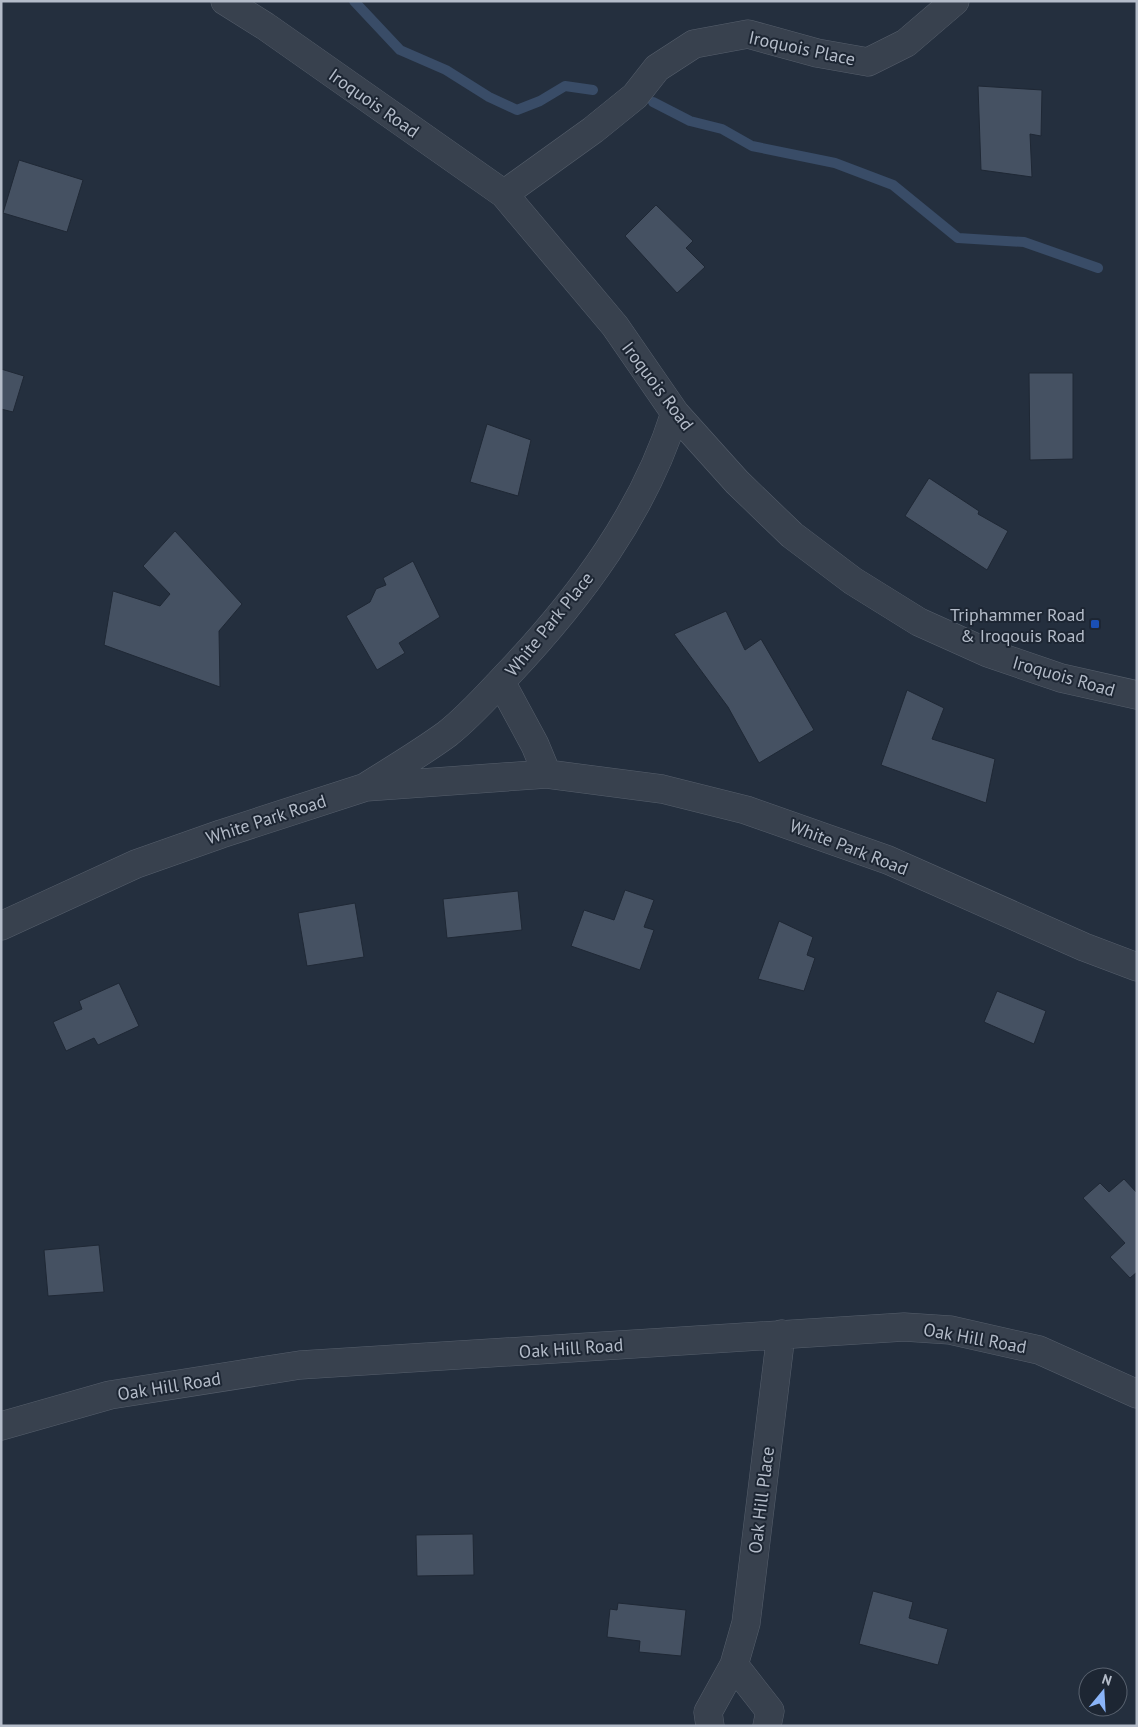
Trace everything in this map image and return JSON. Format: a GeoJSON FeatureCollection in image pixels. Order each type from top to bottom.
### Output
{"type":"FeatureCollection","features":[{"type":"Feature","properties":{"kind":"street","name":"Iroquois Road"},"geometry":{"type":"LineString","coordinates":[[225,1],[265,26],[504,194],[615,326],[675,413],[736,482],[792,535],[853,581],[919,622],[988,653],[1061,678],[1137,695]]}},
{"type":"Feature","properties":{"kind":"street","name":"Iroquois Place"},"geometry":{"type":"LineString","coordinates":[[504,194],[593,130],[635,96],[657,68],[694,44],[748,34],[817,53],[868,62],[906,43],[955,1]]}},
{"type":"Feature","properties":{"kind":"street","name":"White Park Place"},"geometry":{"type":"LineString","coordinates":[[366,787],[447,734],[483,702],[581,590],[628,520],[664,450],[675,413]]}},
{"type":"Feature","properties":{"kind":"street"},"geometry":{"type":"LineString","coordinates":[[501,682],[535,745],[547,774]]}},
{"type":"Feature","properties":{"kind":"street","name":"White Park Road"},"geometry":{"type":"LineString","coordinates":[[1,926],[136,864],[366,787],[547,774],[662,789],[746,810],[888,860],[1084,947],[1137,967]]}},
{"type":"Feature","properties":{"kind":"street","name":"Oak Hill Road"},"geometry":{"type":"LineString","coordinates":[[1,1426],[110,1395],[300,1365],[904,1327],[950,1330],[1039,1350],[1137,1394]]}},
{"type":"Feature","properties":{"kind":"street","name":"Oak Hill Place"},"geometry":{"type":"LineString","coordinates":[[710,1726],[708,1712],[734,1664],[746,1623],[781,1334]]}},
{"type":"Feature","properties":{"kind":"street"},"geometry":{"type":"LineString","coordinates":[[734,1664],[770,1711],[767,1726]]}},
{"type":"Feature","properties":{"kind":"building"},"geometry":{"type":"Polygon","coordinates":[[[978,86],[1042,90],[1041,136],[1030,134],[1032,177],[981,170],[978,86]]]}},
{"type":"Feature","properties":{"kind":"building"},"geometry":{"type":"Polygon","coordinates":[[[19,160],[83,180],[67,232],[3,213],[19,160]]]}},
{"type":"Feature","properties":{"kind":"building"},"geometry":{"type":"Polygon","coordinates":[[[656,205],[693,241],[686,248],[705,267],[677,293],[625,236],[656,205]]]}},
{"type":"Feature","properties":{"kind":"building"},"geometry":{"type":"Polygon","coordinates":[[[1,369],[24,376],[13,412],[1,409],[1,369]]]}},
{"type":"Feature","properties":{"kind":"building"},"geometry":{"type":"Polygon","coordinates":[[[1029,373],[1073,373],[1073,459],[1030,460],[1029,373]]]}},
{"type":"Feature","properties":{"kind":"building"},"geometry":{"type":"Polygon","coordinates":[[[487,424],[531,440],[518,496],[470,482],[487,424]]]}},
{"type":"Feature","properties":{"kind":"building"},"geometry":{"type":"Polygon","coordinates":[[[929,478],[979,511],[978,514],[1008,531],[987,570],[905,516],[929,478]]]}},
{"type":"Feature","properties":{"kind":"building"},"geometry":{"type":"Polygon","coordinates":[[[175,531],[242,604],[219,631],[220,687],[104,645],[113,591],[160,606],[170,594],[143,566],[175,531]]]}},
{"type":"Feature","properties":{"kind":"building"},"geometry":{"type":"Polygon","coordinates":[[[413,561],[440,617],[399,643],[405,653],[377,670],[346,616],[370,602],[376,589],[386,585],[383,578],[413,561]]]}},
{"type":"Feature","properties":{"kind":"building"},"geometry":{"type":"Polygon","coordinates":[[[726,611],[745,650],[761,639],[814,730],[759,763],[728,707],[674,634],[726,611]]]}},
{"type":"Feature","properties":{"kind":"building"},"geometry":{"type":"Polygon","coordinates":[[[907,690],[944,708],[932,739],[995,759],[986,803],[881,765],[907,690]]]}},
{"type":"Feature","properties":{"kind":"building"},"geometry":{"type":"Polygon","coordinates":[[[625,890],[654,900],[644,927],[654,930],[640,970],[571,946],[584,910],[614,920],[625,890]]]}},
{"type":"Feature","properties":{"kind":"building"},"geometry":{"type":"Polygon","coordinates":[[[518,891],[522,930],[447,938],[443,899],[518,891]]]}},
{"type":"Feature","properties":{"kind":"building"},"geometry":{"type":"Polygon","coordinates":[[[355,903],[364,957],[307,966],[298,913],[355,903]]]}},
{"type":"Feature","properties":{"kind":"building"},"geometry":{"type":"Polygon","coordinates":[[[779,921],[813,937],[807,955],[815,958],[804,991],[758,979],[779,921]]]}},
{"type":"Feature","properties":{"kind":"building"},"geometry":{"type":"Polygon","coordinates":[[[119,983],[139,1026],[98,1045],[94,1038],[66,1051],[53,1022],[82,1009],[79,1001],[119,983]]]}},
{"type":"Feature","properties":{"kind":"building"},"geometry":{"type":"Polygon","coordinates":[[[997,991],[1046,1011],[1034,1044],[984,1022],[997,991]]]}},
{"type":"Feature","properties":{"kind":"building"},"geometry":{"type":"Polygon","coordinates":[[[1124,1179],[1137,1193],[1137,1272],[1130,1278],[1110,1257],[1125,1243],[1083,1198],[1100,1183],[1109,1192],[1124,1179]]]}},
{"type":"Feature","properties":{"kind":"building"},"geometry":{"type":"Polygon","coordinates":[[[99,1245],[104,1292],[48,1296],[44,1250],[99,1245]]]}},
{"type":"Feature","properties":{"kind":"building"},"geometry":{"type":"Polygon","coordinates":[[[473,1534],[474,1575],[417,1576],[416,1535],[473,1534]]]}},
{"type":"Feature","properties":{"kind":"building"},"geometry":{"type":"Polygon","coordinates":[[[873,1591],[913,1602],[909,1618],[948,1629],[938,1665],[859,1644],[873,1591]]]}},
{"type":"Feature","properties":{"kind":"building"},"geometry":{"type":"Polygon","coordinates":[[[618,1603],[686,1610],[681,1656],[639,1652],[640,1641],[607,1637],[610,1609],[617,1610],[618,1603]]]}},
{"type":"Feature","properties":{"kind":"waterway"},"geometry":{"type":"LineString","coordinates":[[354,1],[400,50],[446,70],[489,97],[517,110],[540,101],[565,86],[593,90]]}},
{"type":"Feature","properties":{"kind":"waterway"},"geometry":{"type":"LineString","coordinates":[[653,102],[690,121],[722,129],[752,146],[835,163],[893,185],[958,238],[1024,242],[1098,268]]}},
{"type":"Feature","properties":{"kind":"place","name":"Triphammer Road & Iroqouis Road"},"geometry":{"type":"Point","coordinates":[1095,624]}}]}
